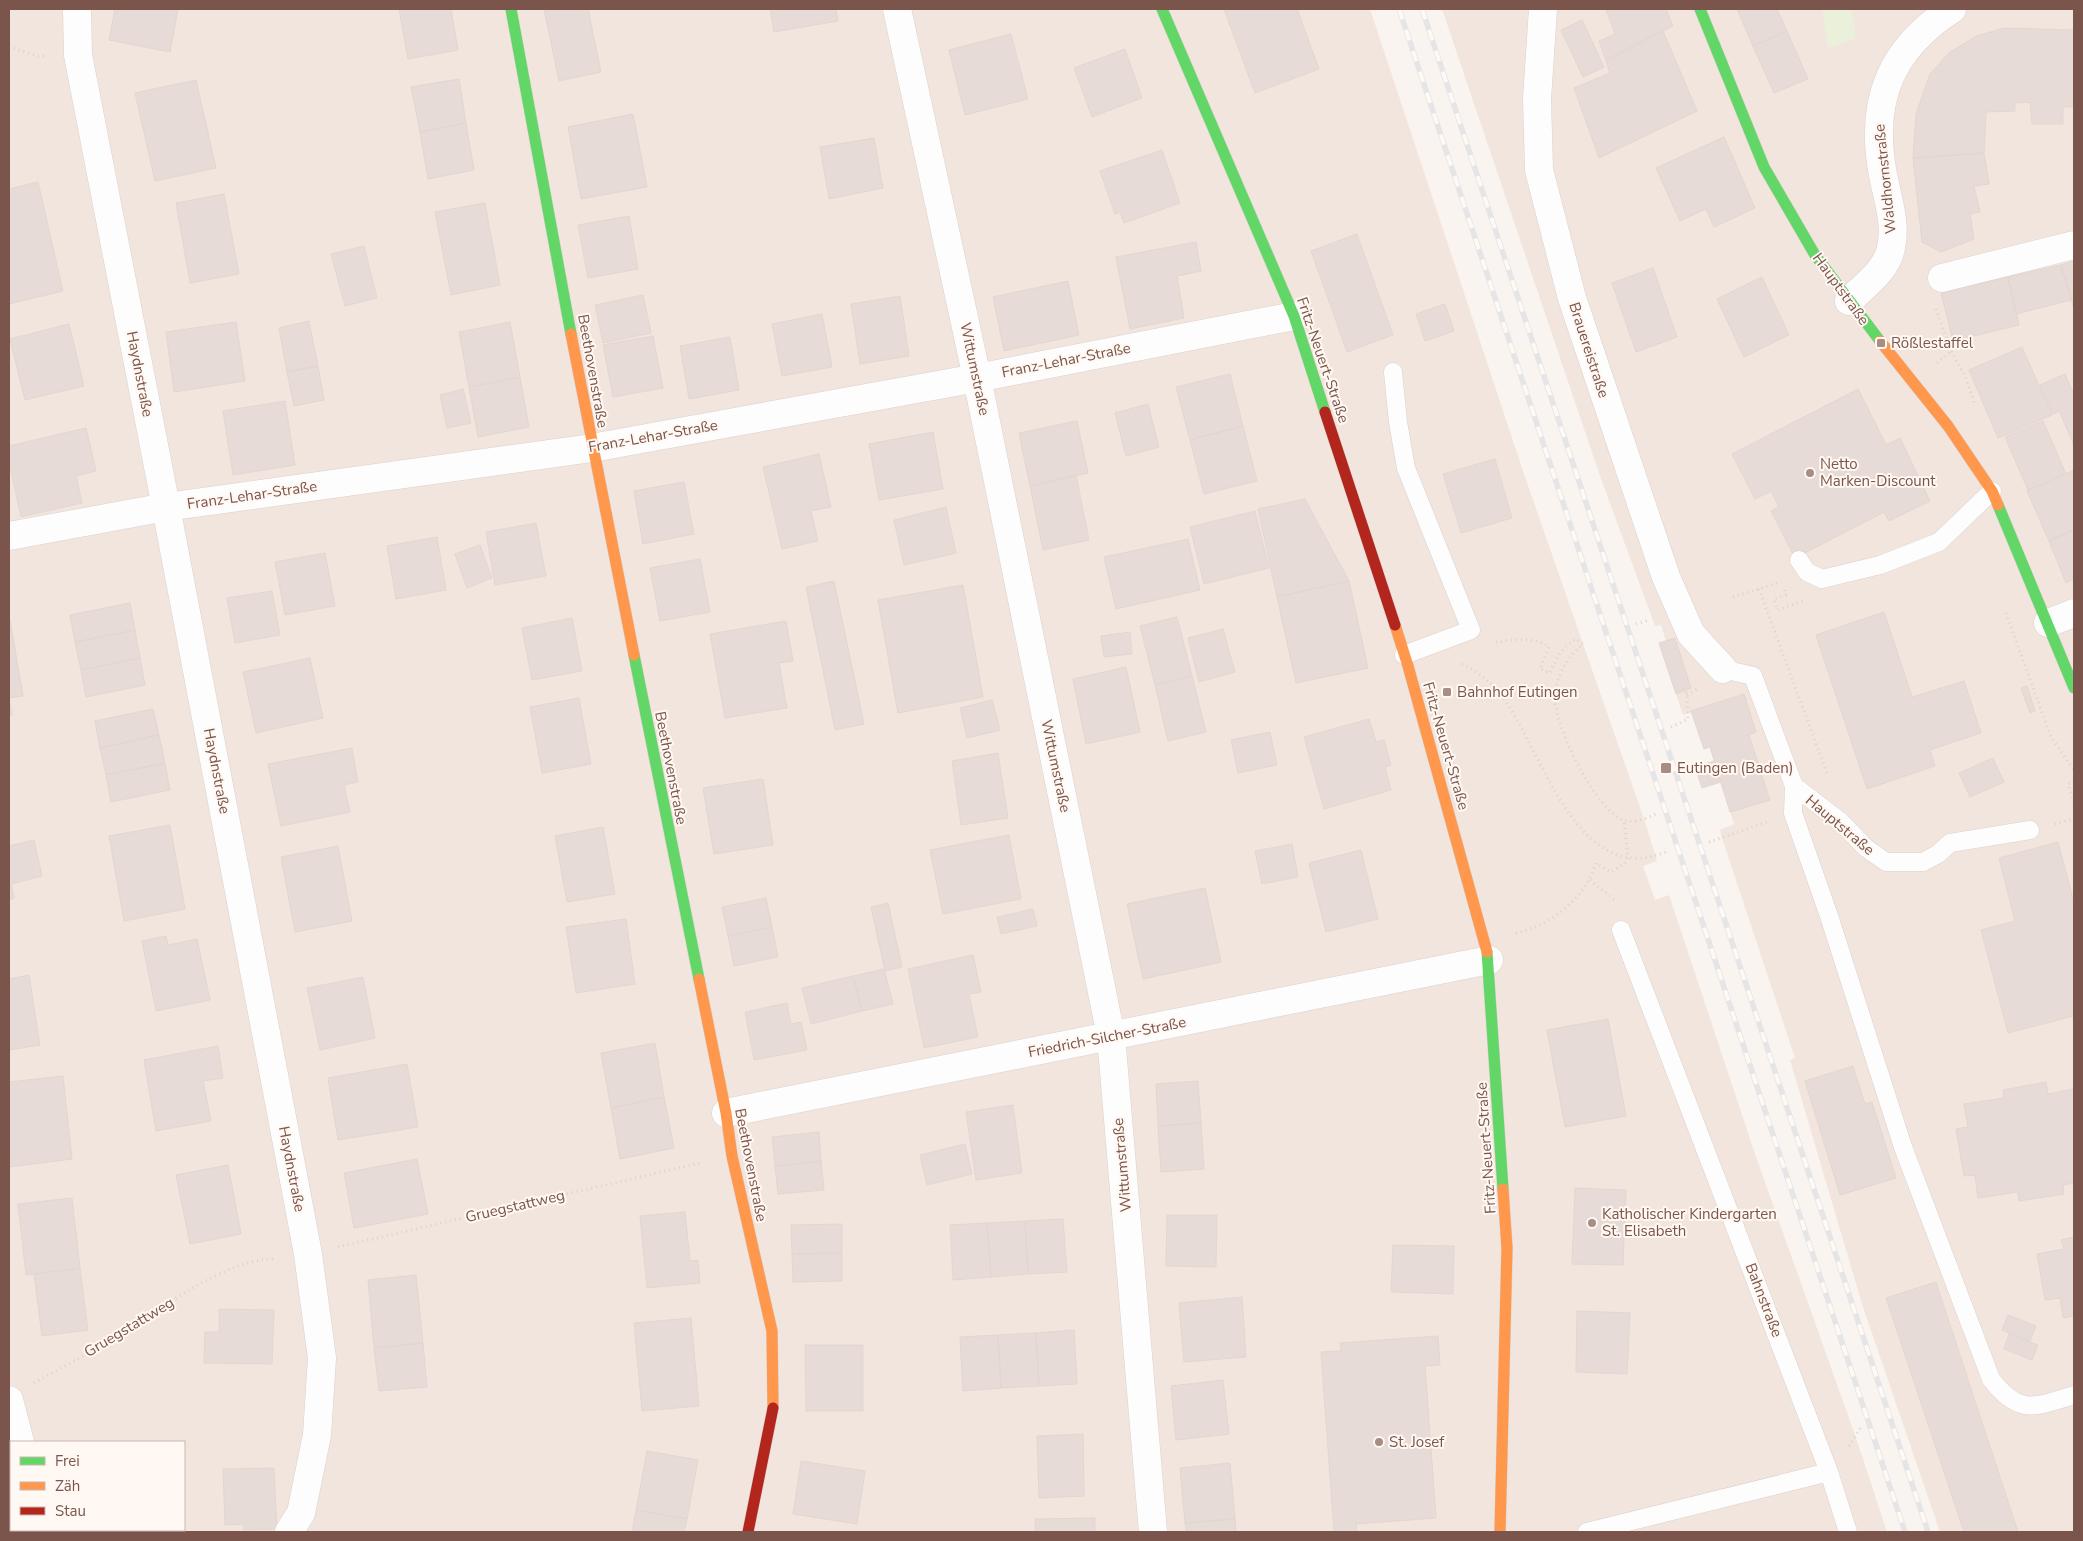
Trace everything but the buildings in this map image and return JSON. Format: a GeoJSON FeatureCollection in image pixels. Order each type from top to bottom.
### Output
{"type":"FeatureCollection","features":[{"type":"Feature","properties":{"kind":"street","name":"Haydnstraße"},"geometry":{"type":"LineString","coordinates":[[77,9],[78,55],[308,1254],[322,1358],[317,1434],[301,1513],[289,1532]]}},
{"type":"Feature","properties":{"kind":"street","name":"Beethovenstraße"},"geometry":{"type":"LineString","coordinates":[[512,9],[592,448],[726,1113],[732,1156],[772,1331],[773,1406],[748,1532]]}},
{"type":"Feature","properties":{"kind":"street","name":"Wittumstraße"},"geometry":{"type":"LineString","coordinates":[[897,9],[977,378],[1111,1036],[1152,1532]]}},
{"type":"Feature","properties":{"kind":"street","name":"Fritz-Neuert-Straße"},"geometry":{"type":"LineString","coordinates":[[1162,9],[1294,316],[1404,655],[1487,950],[1507,1248],[1500,1532]]}},
{"type":"Feature","properties":{"kind":"street","name":"Brauereistraße"},"geometry":{"type":"LineString","coordinates":[[1543,9],[1537,99],[1539,170],[1572,298],[1666,578],[1691,634],[1723,668]]}},
{"type":"Feature","properties":{"kind":"street","name":"Hauptstraße"},"geometry":{"type":"LineString","coordinates":[[1700,9],[1764,166],[1815,255],[1948,426],[1992,492],[2074,688]]}},
{"type":"Feature","properties":{"kind":"street","name":"Waldhornstraße"},"geometry":{"type":"LineString","coordinates":[[1849,301],[1880,270],[1891,249],[1892,227],[1888,193],[1882,170],[1878,125],[1881,102],[1895,64],[1917,21],[1935,20],[1952,9]]}},
{"type":"Feature","properties":{"kind":"street"},"geometry":{"type":"LineString","coordinates":[[1938,289],[2074,245]]}},
{"type":"Feature","properties":{"kind":"street","name":"Franz-Lehar-Straße"},"geometry":{"type":"LineString","coordinates":[[9,536],[166,507],[592,448],[977,378],[1294,316]]}},
{"type":"Feature","properties":{"kind":"street"},"geometry":{"type":"LineString","coordinates":[[2048,623],[2074,613]]}},
{"type":"Feature","properties":{"kind":"street","name":"Friedrich-Silcher-Straße"},"geometry":{"type":"LineString","coordinates":[[726,1113],[1111,1036],[1487,950]]}},
{"type":"Feature","properties":{"kind":"street"},"geometry":{"type":"LineString","coordinates":[[17,1394],[20,1441]]}},
{"type":"Feature","properties":{"kind":"lane"},"geometry":{"type":"LineString","coordinates":[[1393,372],[1398,422],[1406,468],[1471,630],[1404,655]]}},
{"type":"Feature","properties":{"kind":"lane"},"geometry":{"type":"LineString","coordinates":[[1799,560],[1807,572],[1822,580],[1880,565],[1939,542],[1992,492]]}},
{"type":"Feature","properties":{"kind":"lane"},"geometry":{"type":"LineString","coordinates":[[1723,668],[1752,676],[1794,786],[1794,813],[1903,1147],[1991,1379],[2002,1395],[2018,1404],[2036,1407],[2074,1395]]}},
{"type":"Feature","properties":{"kind":"lane","name":"Hauptstraße"},"geometry":{"type":"LineString","coordinates":[[1794,786],[1841,822],[1866,848],[1886,862],[1922,862],[1938,854],[1950,843],[2030,830]]}},
{"type":"Feature","properties":{"kind":"lane","name":"Bahnstraße"},"geometry":{"type":"LineString","coordinates":[[1621,930],[1829,1472],[1848,1532]]}},
{"type":"Feature","properties":{"kind":"lane"},"geometry":{"type":"LineString","coordinates":[[1587,1532],[1829,1472]]}},
{"type":"Feature","properties":{"kind":"path"},"geometry":{"type":"LineString","coordinates":[[1938,289],[1951,351]]}},
{"type":"Feature","properties":{"kind":"path"},"geometry":{"type":"LineString","coordinates":[[1733,597],[1782,582]]}},
{"type":"Feature","properties":{"kind":"path"},"geometry":{"type":"LineString","coordinates":[[1759,589],[1814,736],[1837,802],[1841,822]]}},
{"type":"Feature","properties":{"kind":"path"},"geometry":{"type":"LineString","coordinates":[[1786,595],[1774,599],[1777,610],[1786,607]]}},
{"type":"Feature","properties":{"kind":"path"},"geometry":{"type":"LineString","coordinates":[[1636,624],[1653,619]]}},
{"type":"Feature","properties":{"kind":"path"},"geometry":{"type":"LineString","coordinates":[[1515,639],[1543,642],[1549,647],[1540,669],[1550,674],[1556,658],[1565,646],[1576,640],[1583,644],[1573,653],[1563,668],[1555,694],[1558,714],[1568,745],[1582,773],[1611,812],[1624,821],[1642,819],[1656,814]]}},
{"type":"Feature","properties":{"kind":"path"},"geometry":{"type":"LineString","coordinates":[[1454,659],[1478,673],[1498,691],[1559,800],[1597,844],[1608,851],[1628,858],[1642,858],[1669,852]]}},
{"type":"Feature","properties":{"kind":"path"},"geometry":{"type":"LineString","coordinates":[[1671,727],[1688,719],[1687,695],[1683,686]]}},
{"type":"Feature","properties":{"kind":"path"},"geometry":{"type":"LineString","coordinates":[[2074,781],[2068,784],[2074,804]]}},
{"type":"Feature","properties":{"kind":"path"},"geometry":{"type":"LineString","coordinates":[[1709,842],[1794,813]]}},
{"type":"Feature","properties":{"kind":"path"},"geometry":{"type":"LineString","coordinates":[[1487,950],[1569,907],[1590,880],[1596,863],[1611,872],[1625,862],[1628,858],[1624,821]]}},
{"type":"Feature","properties":{"kind":"path"},"geometry":{"type":"LineString","coordinates":[[1590,880],[1616,900],[1621,930]]}},
{"type":"Feature","properties":{"kind":"path","name":"Gruegstattweg"},"geometry":{"type":"LineString","coordinates":[[308,1254],[732,1156]]}},
{"type":"Feature","properties":{"kind":"path","name":"Gruegstattweg"},"geometry":{"type":"LineString","coordinates":[[17,1394],[113,1339],[162,1307],[213,1278],[237,1266],[261,1259],[281,1259]]}},
{"type":"Feature","properties":{"kind":"shaded area"},"geometry":{"type":"Polygon","coordinates":[[[9,9],[1370,9],[1524,474],[1644,819],[1657,861],[1643,866],[1655,900],[1669,895],[1755,1154],[1855,1435],[1887,1532],[9,1532],[9,9]]]}},
{"type":"Feature","properties":{"kind":"shaded area"},"geometry":{"type":"Polygon","coordinates":[[[1442,9],[2074,9],[2074,1532],[1940,1532],[1862,1304],[1790,1060],[1795,1058],[1722,838],[1720,830],[1734,824],[1710,747],[1704,749],[1692,712],[1683,715],[1659,643],[1666,641],[1661,625],[1655,626],[1600,476],[1442,9]]]}},
{"type":"Feature","properties":{"kind":"green space"},"geometry":{"type":"Polygon","coordinates":[[[1822,9],[1852,9],[1856,38],[1828,48],[1822,9]]]}},
{"type":"Feature","properties":{"kind":"railway"},"geometry":{"type":"LineString","coordinates":[[1399,9],[1905,1532]]}},
{"type":"Feature","properties":{"kind":"railway"},"geometry":{"type":"LineString","coordinates":[[1422,9],[1928,1532]]}},
{"type":"Feature","properties":{"kind":"traffic: fast"},"geometry":{"type":"LineString","coordinates":[[511,9],[571,334]]}},
{"type":"Feature","properties":{"kind":"traffic: fast"},"geometry":{"type":"LineString","coordinates":[[1162,9],[1294,316],[1325,412]]}},
{"type":"Feature","properties":{"kind":"traffic: fast"},"geometry":{"type":"LineString","coordinates":[[1700,9],[1764,167],[1815,255],[1880,341]]}},
{"type":"Feature","properties":{"kind":"traffic: fast"},"geometry":{"type":"LineString","coordinates":[[1998,505],[2074,688]]}},
{"type":"Feature","properties":{"kind":"traffic: fast"},"geometry":{"type":"LineString","coordinates":[[634,655],[699,979]]}},
{"type":"Feature","properties":{"kind":"traffic: fast"},"geometry":{"type":"LineString","coordinates":[[1487,952],[1503,1189]]}},
{"type":"Feature","properties":{"kind":"traffic: slow"},"geometry":{"type":"LineString","coordinates":[[571,334],[634,655]]}},
{"type":"Feature","properties":{"kind":"traffic: slow"},"geometry":{"type":"LineString","coordinates":[[1880,341],[1948,426],[1992,491],[1998,505]]}},
{"type":"Feature","properties":{"kind":"traffic: slow"},"geometry":{"type":"LineString","coordinates":[[1395,625],[1487,952]]}},
{"type":"Feature","properties":{"kind":"traffic: slow"},"geometry":{"type":"LineString","coordinates":[[699,979],[726,1113],[732,1156],[772,1331],[773,1408]]}},
{"type":"Feature","properties":{"kind":"traffic: slow"},"geometry":{"type":"LineString","coordinates":[[1500,1532],[1507,1248],[1503,1189]]}},
{"type":"Feature","properties":{"kind":"traffic: jam"},"geometry":{"type":"LineString","coordinates":[[1325,412],[1395,625]]}},
{"type":"Feature","properties":{"kind":"traffic: jam"},"geometry":{"type":"LineString","coordinates":[[748,1532],[773,1408]]}},
{"type":"Feature","properties":{"kind":"place","name":"Rößlestaffel"},"geometry":{"type":"Point","coordinates":[1881,343]}},
{"type":"Feature","properties":{"kind":"place","name":"Netto Marken-Discount"},"geometry":{"type":"Point","coordinates":[1810,473]}},
{"type":"Feature","properties":{"kind":"place","name":"Bahnhof Eutingen"},"geometry":{"type":"Point","coordinates":[1447,692]}},
{"type":"Feature","properties":{"kind":"place","name":"Eutingen (Baden)"},"geometry":{"type":"Point","coordinates":[1666,768]}},
{"type":"Feature","properties":{"kind":"place","name":"Katholischer Kindergarten St. Elisabeth"},"geometry":{"type":"Point","coordinates":[1592,1223]}},
{"type":"Feature","properties":{"kind":"place","name":"St. Josef"},"geometry":{"type":"Point","coordinates":[1379,1442]}}]}
